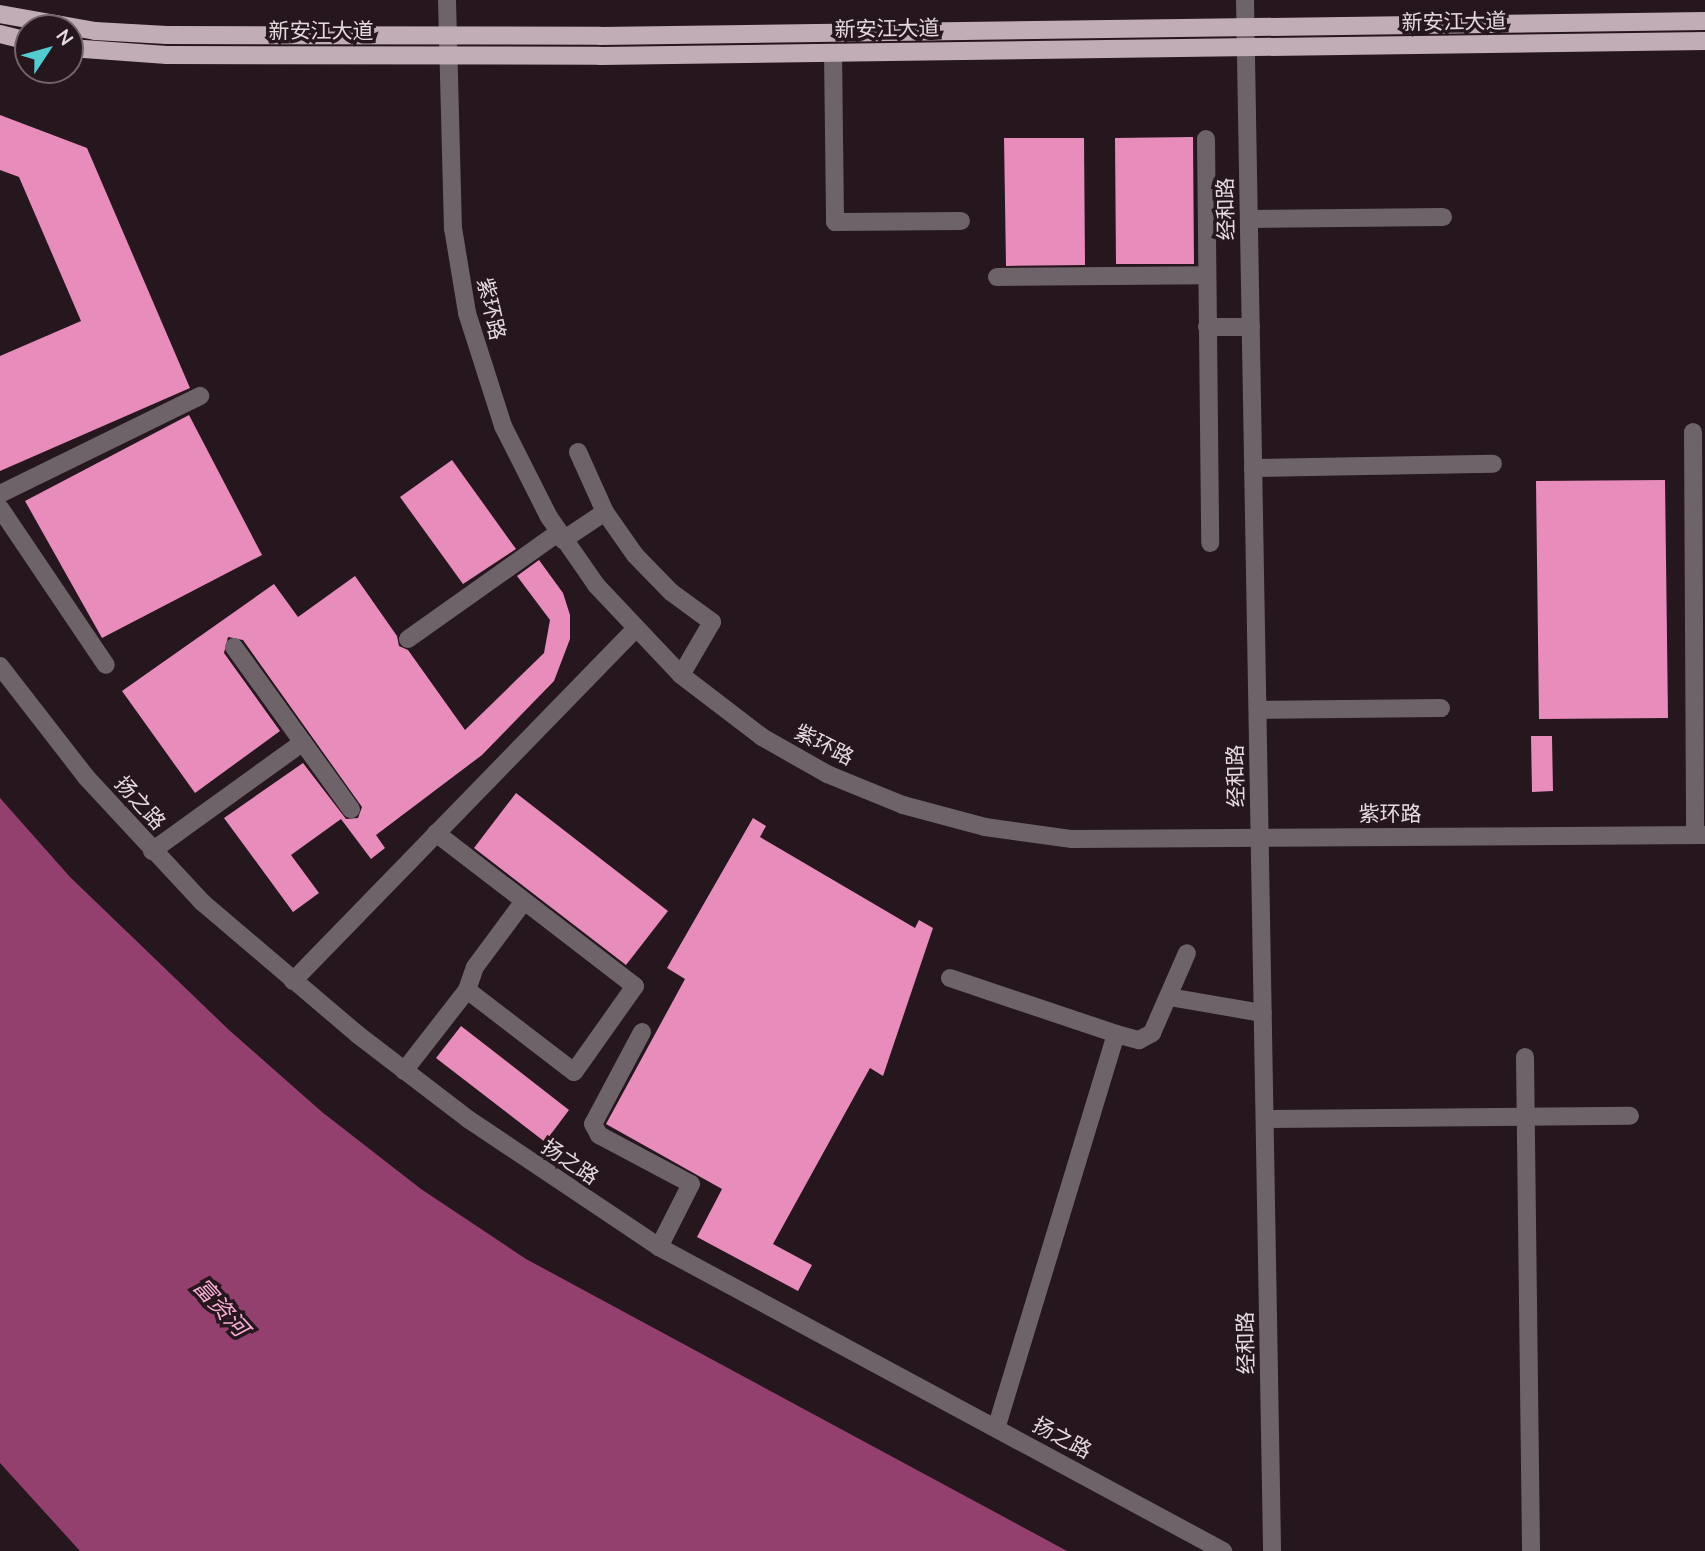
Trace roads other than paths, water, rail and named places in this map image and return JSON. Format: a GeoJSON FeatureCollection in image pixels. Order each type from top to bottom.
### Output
{"type":"FeatureCollection","features":[{"type":"Feature","properties":{"kind":"main road","name":"新安江大道"},"geometry":{"type":"LineString","coordinates":[[0,14],[131,34],[448,35],[1705,21]]}},
{"type":"Feature","properties":{"kind":"main road","name":"新安江大道"},"geometry":{"type":"LineString","coordinates":[[84,49],[167,55],[448,55],[833,53],[1705,41]]}},
{"type":"Feature","properties":{"kind":"street","name":"紫环路"},"geometry":{"type":"LineString","coordinates":[[447,0],[449,184],[467,313],[503,426],[561,536],[635,629],[681,675],[791,755],[865,791],[942,817],[1072,839],[1700,835]]}},
{"type":"Feature","properties":{"kind":"street","name":"经和路"},"geometry":{"type":"LineString","coordinates":[[1245,0],[1272,1551]]}},
{"type":"Feature","properties":{"kind":"street"},"geometry":{"type":"LineString","coordinates":[[833,53],[835,222],[961,221]]}},
{"type":"Feature","properties":{"kind":"street"},"geometry":{"type":"LineString","coordinates":[[1206,139],[1210,543]]}},
{"type":"Feature","properties":{"kind":"street"},"geometry":{"type":"LineString","coordinates":[[1249,219],[1443,217]]}},
{"type":"Feature","properties":{"kind":"street"},"geometry":{"type":"LineString","coordinates":[[997,277],[1207,275]]}},
{"type":"Feature","properties":{"kind":"street"},"geometry":{"type":"LineString","coordinates":[[1208,327],[1251,327]]}},
{"type":"Feature","properties":{"kind":"street"},"geometry":{"type":"LineString","coordinates":[[0,494],[200,396]]}},
{"type":"Feature","properties":{"kind":"street"},"geometry":{"type":"LineString","coordinates":[[1693,432],[1700,835]]}},
{"type":"Feature","properties":{"kind":"street"},"geometry":{"type":"LineString","coordinates":[[578,452],[605,512],[652,574],[712,622],[681,675]]}},
{"type":"Feature","properties":{"kind":"street"},"geometry":{"type":"LineString","coordinates":[[1253,468],[1493,464]]}},
{"type":"Feature","properties":{"kind":"street"},"geometry":{"type":"LineString","coordinates":[[0,508],[106,666]]}},
{"type":"Feature","properties":{"kind":"street"},"geometry":{"type":"LineString","coordinates":[[408,639],[561,536],[605,512]]}},
{"type":"Feature","properties":{"kind":"street"},"geometry":{"type":"LineString","coordinates":[[292,981],[635,629]]}},
{"type":"Feature","properties":{"kind":"street"},"geometry":{"type":"LineString","coordinates":[[234,647],[351,808]]}},
{"type":"Feature","properties":{"kind":"street","name":"扬之路"},"geometry":{"type":"LineString","coordinates":[[0,666],[86,777],[202,902],[292,981],[404,1071],[530,1163],[659,1247],[1223,1551]]}},
{"type":"Feature","properties":{"kind":"street"},"geometry":{"type":"LineString","coordinates":[[1258,710],[1441,708]]}},
{"type":"Feature","properties":{"kind":"street"},"geometry":{"type":"LineString","coordinates":[[152,851],[303,742]]}},
{"type":"Feature","properties":{"kind":"street"},"geometry":{"type":"LineString","coordinates":[[436,833],[635,986],[574,1072],[467,990]]}},
{"type":"Feature","properties":{"kind":"street"},"geometry":{"type":"LineString","coordinates":[[404,1071],[467,990],[475,967],[524,901]]}},
{"type":"Feature","properties":{"kind":"street"},"geometry":{"type":"LineString","coordinates":[[950,978],[1116,1034],[1146,1037],[1157,1027],[1187,953]]}},
{"type":"Feature","properties":{"kind":"street"},"geometry":{"type":"LineString","coordinates":[[1170,997],[1263,1013]]}},
{"type":"Feature","properties":{"kind":"street"},"geometry":{"type":"LineString","coordinates":[[642,1032],[593,1124],[599,1135],[691,1184],[659,1247]]}},
{"type":"Feature","properties":{"kind":"street"},"geometry":{"type":"LineString","coordinates":[[996,1428],[1116,1034]]}},
{"type":"Feature","properties":{"kind":"street"},"geometry":{"type":"LineString","coordinates":[[1525,1057],[1531,1551]]}},
{"type":"Feature","properties":{"kind":"street"},"geometry":{"type":"LineString","coordinates":[[1265,1119],[1630,1116]]}},
{"type":"Feature","properties":{"kind":"water","name":"富资河"},"geometry":{"type":"Polygon","coordinates":[[[0,798],[70,877],[229,1030],[322,1112],[421,1189],[526,1259],[1067,1551],[80,1551],[0,1463],[0,798]]]}}]}
